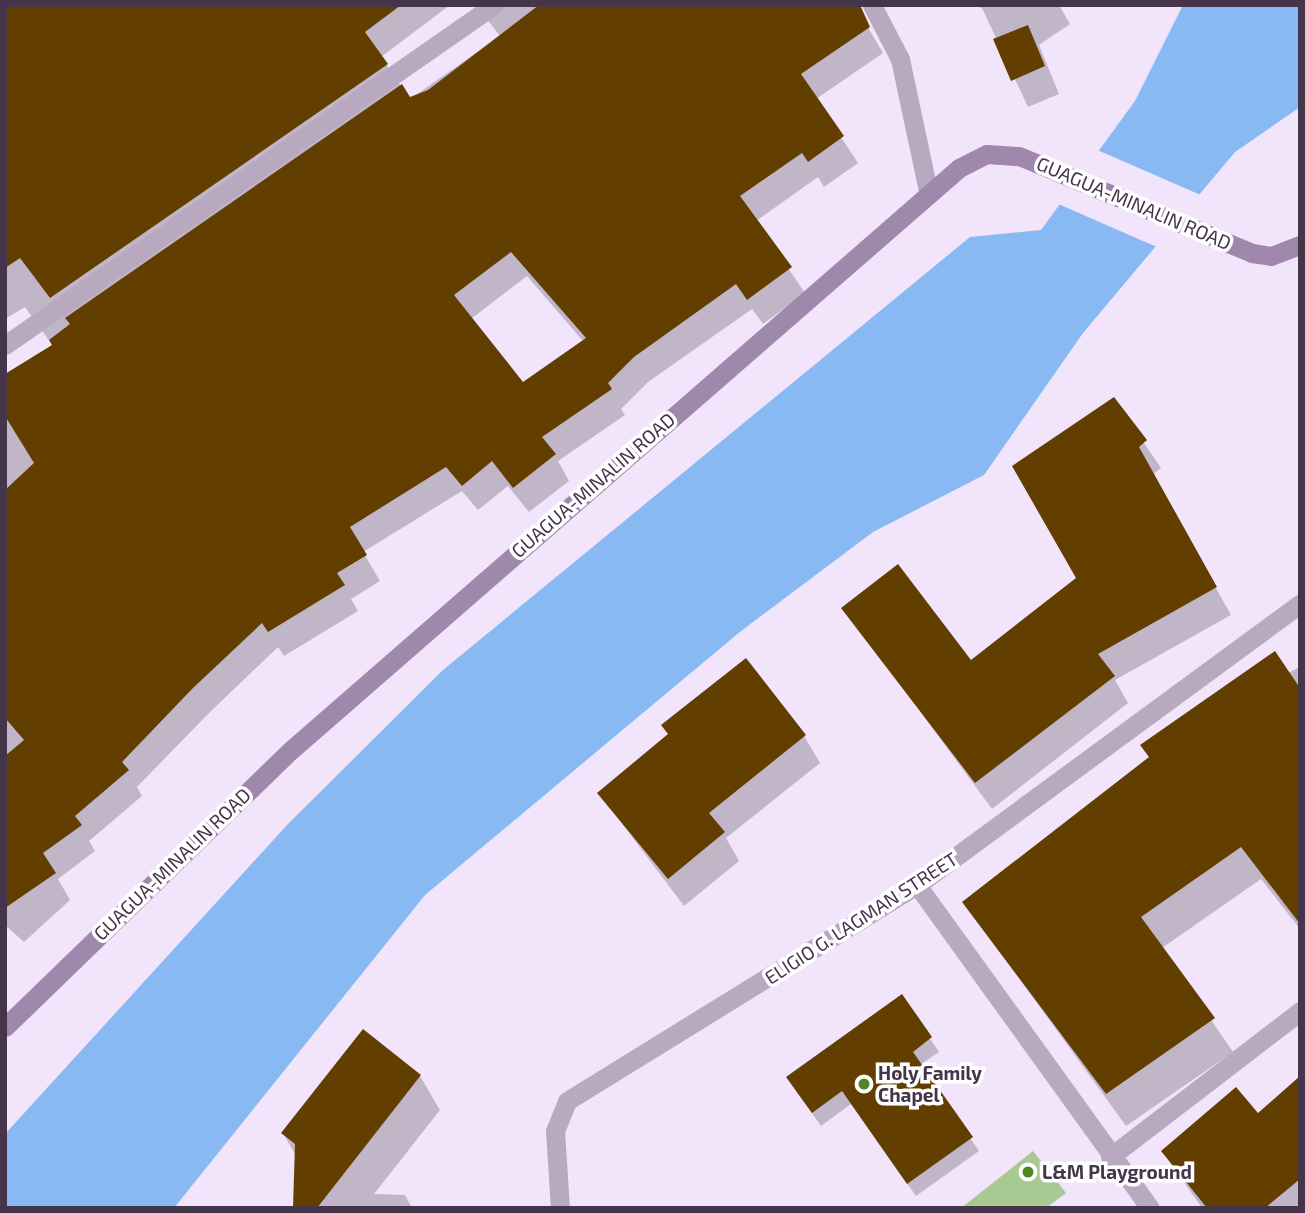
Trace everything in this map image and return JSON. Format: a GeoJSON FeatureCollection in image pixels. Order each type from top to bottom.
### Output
{"type":"FeatureCollection","features":[{"type":"Feature","properties":{"kind":"main road","name":"GUAGUA-MINALIN ROAD"},"geometry":{"type":"LineString","coordinates":[[5,1027],[291,750],[928,191],[987,154],[1058,168],[1252,253],[1271,256],[1300,245]]}},
{"type":"Feature","properties":{"kind":"street"},"geometry":{"type":"LineString","coordinates":[[5,345],[494,5]]}},
{"type":"Feature","properties":{"kind":"street"},"geometry":{"type":"LineString","coordinates":[[872,5],[900,59],[928,191]]}},
{"type":"Feature","properties":{"kind":"street","name":"ELIGIO G. LAGMAN STREET"},"geometry":{"type":"LineString","coordinates":[[560,1208],[555,1131],[567,1101],[917,886],[1300,604]]}},
{"type":"Feature","properties":{"kind":"street"},"geometry":{"type":"LineString","coordinates":[[917,886],[1110,1157],[1150,1208]]}},
{"type":"Feature","properties":{"kind":"street"},"geometry":{"type":"LineString","coordinates":[[1110,1157],[1300,1011]]}},
{"type":"Feature","properties":{"kind":"green space","name":"L&M Playground"},"geometry":{"type":"Polygon","coordinates":[[[1033,1151],[1066,1193],[1046,1208],[961,1208],[1033,1151]]]}},
{"type":"Feature","properties":{"kind":"water"},"geometry":{"type":"Polygon","coordinates":[[[1183,5],[1300,5],[1300,107],[1235,152],[1083,333],[984,475],[873,532],[741,631],[425,895],[174,1208],[5,1208],[5,1134],[288,824],[443,670],[970,237],[1041,230],[1135,101],[1183,5]]]}},
{"type":"Feature","properties":{"kind":"pier"},"geometry":{"type":"Polygon","coordinates":[[[1095,149],[1203,196],[1159,248],[1056,203],[1095,149]]]}},
{"type":"Feature","properties":{"kind":"building"},"geometry":{"type":"Polygon","coordinates":[[[5,5],[401,5],[365,32],[388,64],[50,298],[20,258],[5,268],[5,5]]]}},
{"type":"Feature","properties":{"kind":"building"},"geometry":{"type":"Polygon","coordinates":[[[539,5],[860,5],[870,27],[801,74],[844,136],[808,162],[802,153],[740,196],[792,267],[747,300],[736,284],[634,357],[608,383],[612,389],[542,437],[556,454],[513,488],[492,461],[462,486],[446,467],[350,527],[367,555],[337,573],[345,585],[268,632],[262,623],[193,688],[122,762],[129,770],[75,816],[82,825],[43,853],[56,873],[5,908],[5,756],[24,740],[5,718],[5,490],[34,463],[5,416],[5,374],[52,345],[49,340],[70,324],[65,318],[402,84],[410,97],[428,90],[539,5]],[[511,252],[454,295],[523,382],[586,338],[511,252]]]}},
{"type":"Feature","properties":{"kind":"building"},"geometry":{"type":"Polygon","coordinates":[[[1028,25],[1045,66],[1011,81],[993,39],[1028,25]]]}},
{"type":"Feature","properties":{"kind":"building"},"geometry":{"type":"Polygon","coordinates":[[[1114,397],[1147,440],[1139,447],[1217,587],[1098,654],[1115,676],[975,783],[841,608],[898,564],[971,660],[1076,578],[1012,466],[1114,397]]]}},
{"type":"Feature","properties":{"kind":"building"},"geometry":{"type":"Polygon","coordinates":[[[1275,651],[1300,688],[1300,924],[1241,847],[1141,917],[1215,1018],[1106,1094],[962,902],[1149,757],[1140,745],[1275,651]]]}},
{"type":"Feature","properties":{"kind":"building"},"geometry":{"type":"Polygon","coordinates":[[[746,658],[806,735],[709,813],[725,832],[668,879],[597,793],[668,734],[661,725],[746,658]]]}},
{"type":"Feature","properties":{"kind":"building","name":"Holy Family Chapel"},"geometry":{"type":"Polygon","coordinates":[[[902,994],[932,1037],[913,1052],[973,1137],[907,1184],[842,1091],[812,1113],[786,1077],[902,994]]]}},
{"type":"Feature","properties":{"kind":"building"},"geometry":{"type":"Polygon","coordinates":[[[363,1029],[421,1075],[317,1208],[293,1208],[295,1144],[281,1133],[363,1029]]]}},
{"type":"Feature","properties":{"kind":"building"},"geometry":{"type":"Polygon","coordinates":[[[1300,1076],[1300,1179],[1265,1208],[1207,1208],[1161,1151],[1236,1087],[1258,1113],[1300,1076]]]}},
{"type":"Feature","properties":{"kind":"place","name":"Holy Family Chapel"},"geometry":{"type":"Point","coordinates":[864,1084]}},
{"type":"Feature","properties":{"kind":"place","name":"L&M Playground"},"geometry":{"type":"Point","coordinates":[1028,1172]}}]}
